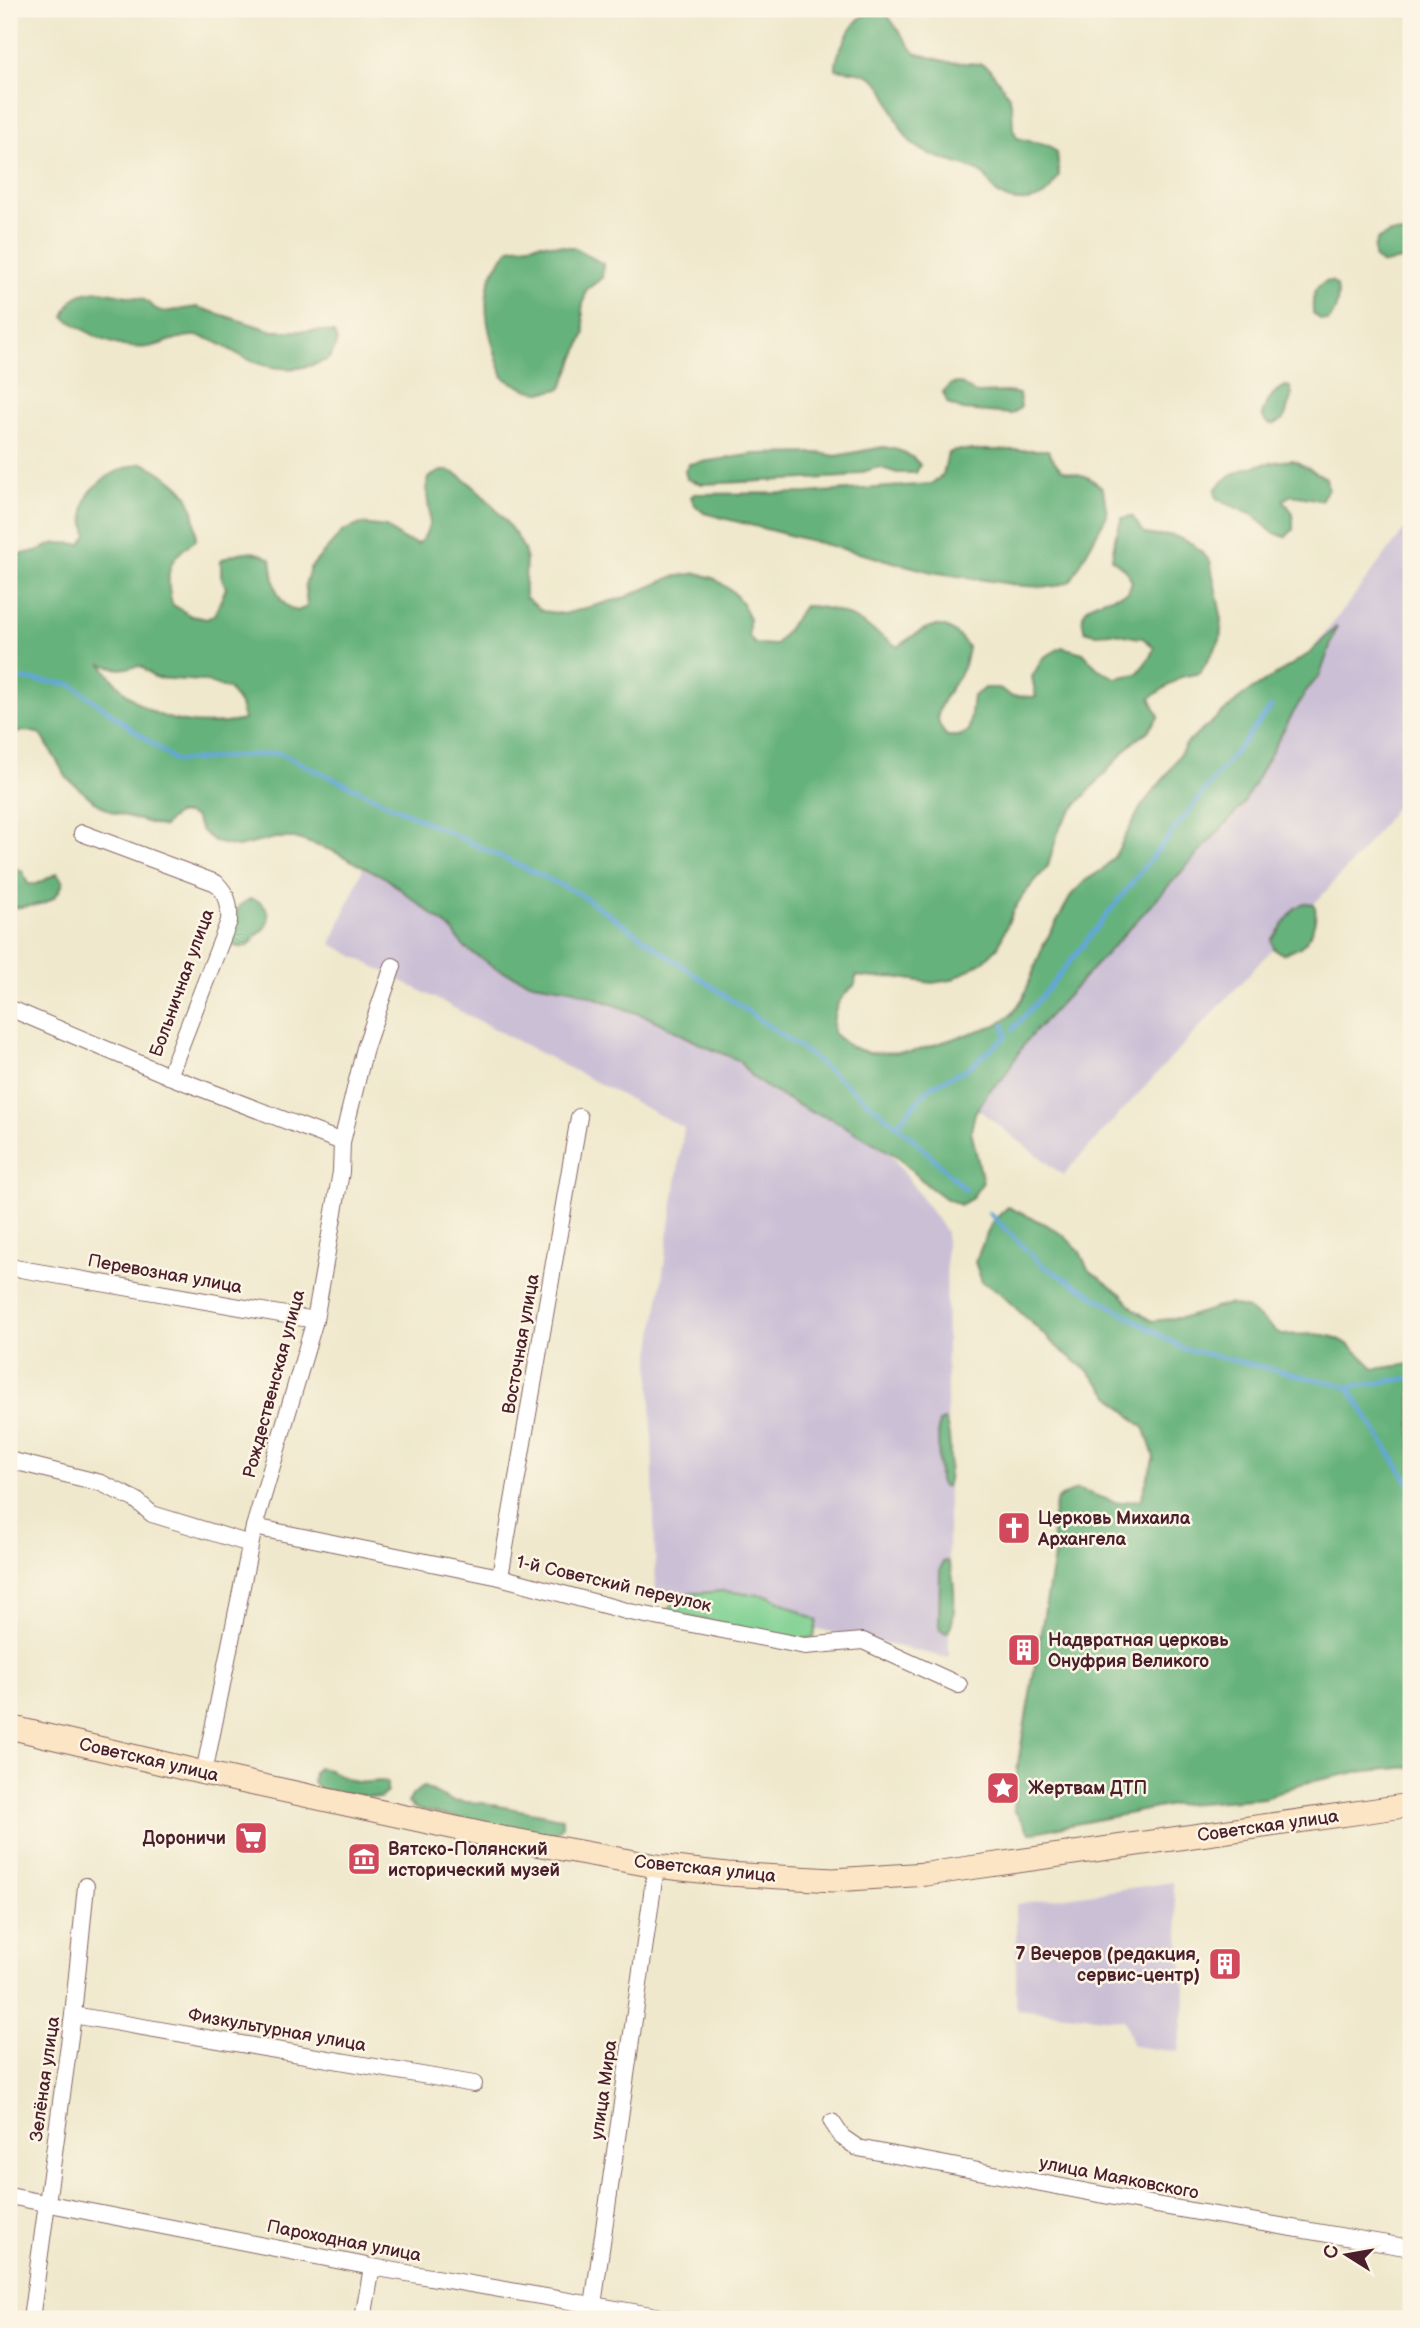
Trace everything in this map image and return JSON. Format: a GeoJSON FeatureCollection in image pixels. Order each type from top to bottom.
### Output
{"type":"FeatureCollection","features":[{"type":"Feature","properties":{"kind":"street","name":"Больничная улица"},"geometry":{"type":"LineString","coordinates":[[82,833],[216,883],[224,891],[230,905],[229,921],[169,1076]]}},
{"type":"Feature","properties":{"kind":"street","name":"Рождественская улица"},"geometry":{"type":"LineString","coordinates":[[204,1773],[252,1536],[315,1320],[341,1172],[342,1142],[365,1048],[393,967]]}},
{"type":"Feature","properties":{"kind":"street","name":"Больничная улица"},"geometry":{"type":"LineString","coordinates":[[9,1008],[169,1076],[342,1142]]}},
{"type":"Feature","properties":{"kind":"street","name":"Восточная улица"},"geometry":{"type":"LineString","coordinates":[[500,1577],[579,1117]]}},
{"type":"Feature","properties":{"kind":"street","name":"Перевозная улица"},"geometry":{"type":"LineString","coordinates":[[9,1268],[315,1320]]}},
{"type":"Feature","properties":{"kind":"street","name":"1-й Советский переулок"},"geometry":{"type":"LineString","coordinates":[[9,1460],[101,1483],[136,1500],[152,1514],[252,1536],[500,1577],[630,1612],[805,1646],[863,1641],[959,1685]]}},
{"type":"Feature","properties":{"kind":"street","name":"Советская улица"},"geometry":{"type":"LineString","coordinates":[[9,1727],[497,1837],[656,1866],[727,1874],[833,1880],[928,1874],[1411,1805]]}},
{"type":"Feature","properties":{"kind":"street","name":"улица Мира"},"geometry":{"type":"LineString","coordinates":[[592,2312],[656,1866]]}},
{"type":"Feature","properties":{"kind":"street","name":"Зелёная улица"},"geometry":{"type":"LineString","coordinates":[[31,2319],[73,2015],[86,1886]]}},
{"type":"Feature","properties":{"kind":"street","name":"Физкультурная улица"},"geometry":{"type":"LineString","coordinates":[[73,2015],[474,2084]]}},
{"type":"Feature","properties":{"kind":"street","name":"улица Маяковского"},"geometry":{"type":"LineString","coordinates":[[832,2122],[842,2137],[858,2148],[1156,2205],[1411,2248]]}},
{"type":"Feature","properties":{"kind":"street","name":"Пароходная улица"},"geometry":{"type":"LineString","coordinates":[[9,2196],[592,2312],[674,2319]]}},
{"type":"Feature","properties":{"kind":"street"},"geometry":{"type":"LineString","coordinates":[[363,2319],[372,2267]]}},
{"type":"Feature","properties":{"kind":"shaded area"},"geometry":{"type":"Polygon","coordinates":[[[1411,521],[1411,786],[1362,852],[1063,1175],[967,1101],[1411,521]]]}},
{"type":"Feature","properties":{"kind":"shaded area"},"geometry":{"type":"Polygon","coordinates":[[[363,868],[865,1118],[946,1232],[949,1658],[656,1593],[650,1361],[684,1128],[331,944],[363,868]]]}},
{"type":"Feature","properties":{"kind":"shaded area"},"geometry":{"type":"Polygon","coordinates":[[[1173,1882],[1186,1996],[1178,2052],[1133,2046],[1124,2020],[1016,2009],[1016,1904],[1173,1882]]]}},
{"type":"Feature","properties":{"kind":"green space"},"geometry":{"type":"Polygon","coordinates":[[[877,12],[888,16],[915,53],[948,62],[981,64],[990,69],[1009,96],[1013,129],[1017,138],[1049,146],[1057,153],[1059,175],[1047,193],[1029,201],[1002,197],[980,172],[918,148],[905,135],[877,81],[863,73],[836,69],[845,38],[855,23],[866,14],[877,12]]]}},
{"type":"Feature","properties":{"kind":"green space"},"geometry":{"type":"Polygon","coordinates":[[[1390,233],[1411,234],[1411,258],[1382,264],[1374,257],[1378,239],[1390,233]]]}},
{"type":"Feature","properties":{"kind":"green space"},"geometry":{"type":"Polygon","coordinates":[[[542,243],[575,248],[603,264],[602,278],[586,290],[582,310],[585,333],[562,388],[538,392],[524,389],[503,377],[486,310],[489,283],[494,270],[510,248],[542,243]]]}},
{"type":"Feature","properties":{"kind":"green space"},"geometry":{"type":"Polygon","coordinates":[[[1331,281],[1337,286],[1337,305],[1328,321],[1321,320],[1313,313],[1314,297],[1321,284],[1331,281]]]}},
{"type":"Feature","properties":{"kind":"green space"},"geometry":{"type":"Polygon","coordinates":[[[101,291],[143,299],[163,312],[197,307],[273,331],[334,333],[337,341],[328,359],[301,368],[279,368],[257,363],[196,336],[148,347],[114,344],[64,317],[77,296],[101,291]]]}},
{"type":"Feature","properties":{"kind":"green space"},"geometry":{"type":"Polygon","coordinates":[[[960,383],[975,393],[1019,394],[1021,407],[1012,414],[963,410],[948,404],[943,392],[951,384],[960,383]]]}},
{"type":"Feature","properties":{"kind":"green space"},"geometry":{"type":"Polygon","coordinates":[[[1290,387],[1292,394],[1284,419],[1273,425],[1266,422],[1262,415],[1268,401],[1277,390],[1290,387]]]}},
{"type":"Feature","properties":{"kind":"green space"},"geometry":{"type":"Polygon","coordinates":[[[883,447],[899,450],[912,457],[920,465],[916,473],[897,473],[879,467],[846,477],[702,484],[687,479],[685,471],[689,464],[755,454],[819,453],[836,456],[883,447]]]}},
{"type":"Feature","properties":{"kind":"green space"},"geometry":{"type":"Polygon","coordinates":[[[957,450],[1048,450],[1061,469],[1089,478],[1103,489],[1107,515],[1071,581],[1053,587],[1024,586],[932,572],[704,513],[691,497],[694,494],[808,493],[931,484],[943,475],[948,453],[957,450]]]}},
{"type":"Feature","properties":{"kind":"green space"},"geometry":{"type":"Polygon","coordinates":[[[1293,460],[1326,478],[1328,489],[1321,500],[1292,495],[1283,500],[1293,513],[1293,530],[1285,537],[1272,532],[1253,515],[1217,499],[1215,490],[1222,482],[1240,471],[1261,464],[1293,460]]]}},
{"type":"Feature","properties":{"kind":"green space"},"geometry":{"type":"Polygon","coordinates":[[[142,463],[179,486],[192,506],[196,540],[174,559],[170,566],[168,583],[172,604],[191,616],[207,619],[215,614],[226,588],[221,575],[221,560],[246,552],[258,553],[271,559],[279,597],[289,608],[297,611],[307,607],[305,585],[310,568],[343,531],[361,524],[386,527],[402,539],[418,544],[425,536],[430,520],[428,478],[448,471],[468,482],[480,493],[514,532],[525,553],[525,597],[542,611],[564,614],[626,597],[672,577],[698,573],[715,579],[733,592],[742,603],[749,618],[749,636],[755,644],[776,645],[804,606],[843,613],[898,647],[926,628],[943,626],[951,630],[968,647],[960,674],[939,709],[940,727],[947,736],[959,736],[969,731],[973,696],[985,688],[999,688],[1011,696],[1036,697],[1032,677],[1043,658],[1062,647],[1083,653],[1097,668],[1115,678],[1137,674],[1154,648],[1143,638],[1085,631],[1083,621],[1084,613],[1094,603],[1128,592],[1132,581],[1126,570],[1112,559],[1122,518],[1132,516],[1145,534],[1172,535],[1193,544],[1210,561],[1222,620],[1220,640],[1200,673],[1181,677],[1150,698],[1159,716],[1148,731],[1132,743],[1069,813],[1059,829],[1048,866],[1023,895],[998,947],[984,961],[951,980],[932,983],[894,977],[856,976],[855,985],[837,1006],[833,1033],[849,1046],[869,1053],[912,1052],[996,1025],[1012,1014],[1023,998],[1044,944],[1072,894],[1115,856],[1142,805],[1166,776],[1187,743],[1245,694],[1310,653],[1337,626],[1320,675],[1306,691],[1242,806],[1026,1041],[1003,1078],[989,1091],[975,1113],[971,1131],[983,1182],[971,1199],[960,1205],[927,1185],[898,1157],[830,1118],[811,1112],[767,1088],[751,1076],[738,1060],[650,1018],[571,989],[533,983],[497,969],[464,947],[452,930],[386,878],[333,851],[295,838],[275,838],[238,847],[215,842],[202,831],[195,817],[187,814],[177,814],[164,827],[112,812],[95,802],[67,778],[41,734],[23,731],[9,739],[9,557],[56,543],[81,544],[87,535],[84,508],[95,486],[118,471],[142,463]],[[102,664],[130,697],[163,716],[201,724],[244,720],[240,705],[229,689],[204,681],[156,678],[141,666],[119,669],[102,664]]]}},
{"type":"Feature","properties":{"kind":"green space"},"geometry":{"type":"Polygon","coordinates":[[[9,866],[22,871],[28,884],[37,884],[57,873],[63,882],[60,890],[42,904],[9,908],[9,866]]]}},
{"type":"Feature","properties":{"kind":"green space"},"geometry":{"type":"Polygon","coordinates":[[[250,899],[264,905],[268,914],[267,924],[248,946],[231,945],[227,937],[239,906],[250,899]]]}},
{"type":"Feature","properties":{"kind":"green space"},"geometry":{"type":"Polygon","coordinates":[[[1304,903],[1314,904],[1315,921],[1311,933],[1300,947],[1283,954],[1274,949],[1272,940],[1295,908],[1304,903]]]}},
{"type":"Feature","properties":{"kind":"green space"},"geometry":{"type":"Polygon","coordinates":[[[1008,1207],[1064,1236],[1079,1250],[1088,1269],[1121,1294],[1135,1310],[1152,1321],[1187,1317],[1228,1304],[1248,1309],[1281,1335],[1312,1334],[1333,1337],[1352,1347],[1375,1369],[1411,1364],[1411,1767],[1356,1772],[1300,1784],[1265,1798],[1172,1805],[1030,1833],[1014,1810],[1018,1763],[1054,1557],[1052,1521],[1057,1499],[1077,1489],[1118,1503],[1141,1499],[1154,1457],[1145,1429],[1089,1372],[1057,1347],[999,1292],[982,1282],[975,1262],[992,1222],[1008,1207]]]}},
{"type":"Feature","properties":{"kind":"green space"},"geometry":{"type":"Polygon","coordinates":[[[944,1420],[948,1433],[950,1463],[946,1487],[942,1487],[939,1481],[938,1427],[939,1422],[944,1420]]]}},
{"type":"Feature","properties":{"kind":"green space"},"geometry":{"type":"Polygon","coordinates":[[[948,1561],[954,1598],[953,1619],[947,1633],[940,1630],[939,1624],[940,1569],[943,1562],[948,1561]]]}},
{"type":"Feature","properties":{"kind":"green space"},"geometry":{"type":"Polygon","coordinates":[[[722,1591],[769,1596],[817,1620],[814,1637],[803,1640],[669,1613],[670,1606],[687,1594],[722,1591]]]}},
{"type":"Feature","properties":{"kind":"green space"},"geometry":{"type":"Polygon","coordinates":[[[318,1768],[357,1782],[387,1782],[387,1792],[380,1798],[320,1790],[313,1782],[314,1772],[318,1768]]]}},
{"type":"Feature","properties":{"kind":"green space"},"geometry":{"type":"Polygon","coordinates":[[[424,1787],[452,1801],[482,1803],[562,1818],[562,1827],[555,1834],[545,1836],[416,1809],[408,1803],[413,1794],[424,1787]]]}},
{"type":"Feature","properties":{"kind":"waterway"},"geometry":{"type":"LineString","coordinates":[[9,678],[71,684],[176,761],[279,753],[580,894],[807,1053],[911,1137],[966,1190]]}},
{"type":"Feature","properties":{"kind":"waterway"},"geometry":{"type":"LineString","coordinates":[[1013,1029],[1049,988],[1271,707]]}},
{"type":"Feature","properties":{"kind":"waterway"},"geometry":{"type":"LineString","coordinates":[[897,1125],[930,1087],[968,1068],[1006,1037],[1004,1025]]}},
{"type":"Feature","properties":{"kind":"waterway"},"geometry":{"type":"LineString","coordinates":[[989,1213],[1042,1265],[1182,1348],[1348,1387],[1411,1378]]}},
{"type":"Feature","properties":{"kind":"waterway"},"geometry":{"type":"LineString","coordinates":[[1348,1387],[1411,1486]]}},
{"type":"Feature","properties":{"kind":"place","name":"Церковь Михаила Архангела"},"geometry":{"type":"Point","coordinates":[1014,1528]}},
{"type":"Feature","properties":{"kind":"place","name":"Надвратная церковь Онуфрия Великого"},"geometry":{"type":"Point","coordinates":[1024,1650]}},
{"type":"Feature","properties":{"kind":"place","name":"Жертвам ДТП"},"geometry":{"type":"Point","coordinates":[1003,1788]}},
{"type":"Feature","properties":{"kind":"place","name":"Дороничи"},"geometry":{"type":"Point","coordinates":[251,1838]}},
{"type":"Feature","properties":{"kind":"place","name":"Вятско-Полянский исторический музей"},"geometry":{"type":"Point","coordinates":[364,1859]}},
{"type":"Feature","properties":{"kind":"place","name":"7 Вечеров (редакция, сервис-центр)"},"geometry":{"type":"Point","coordinates":[1225,1964]}}]}
